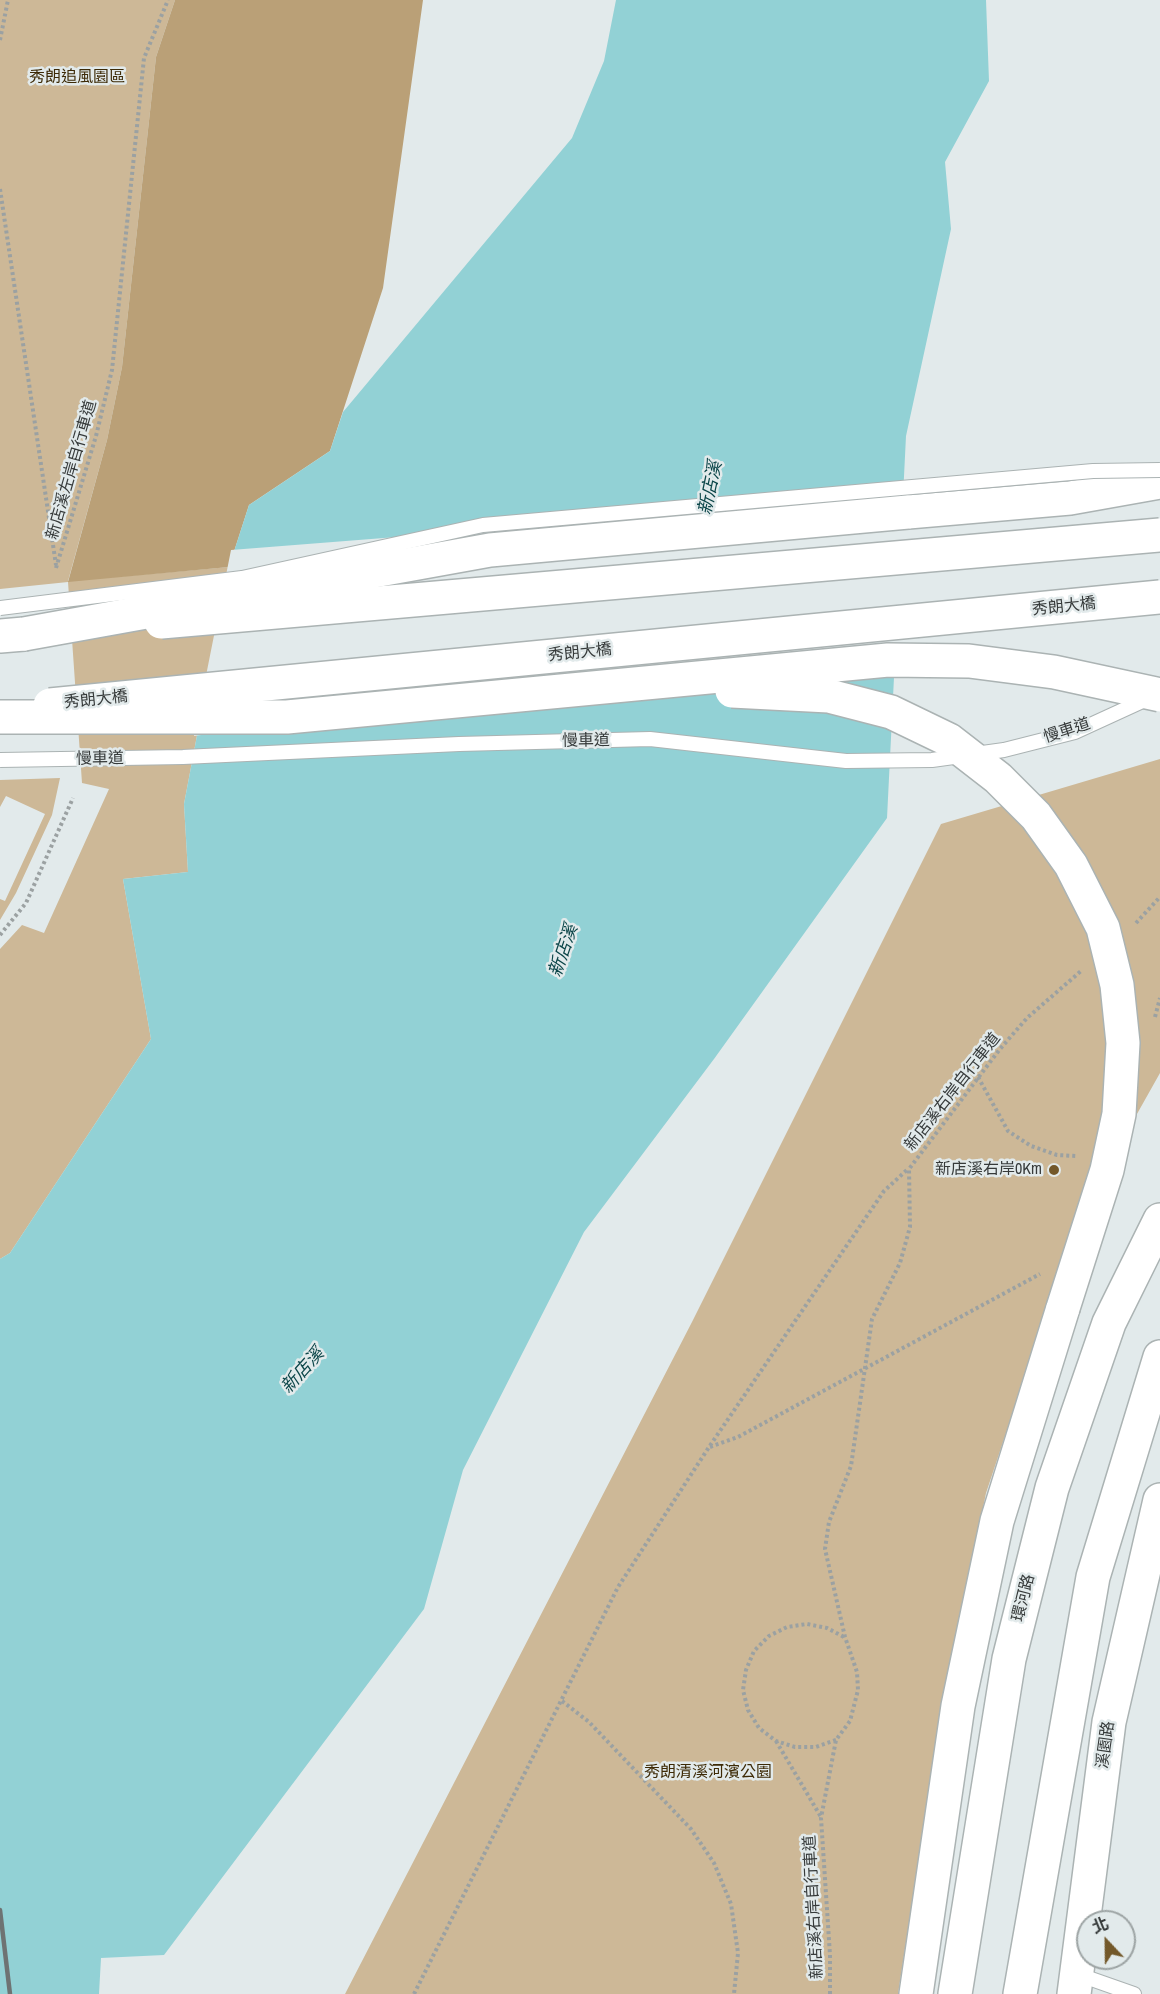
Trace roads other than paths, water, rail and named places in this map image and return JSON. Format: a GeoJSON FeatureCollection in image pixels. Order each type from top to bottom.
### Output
{"type":"FeatureCollection","features":[{"type":"Feature","properties":{"kind":"main road"},"geometry":{"type":"LineString","coordinates":[[12,635],[490,550],[1070,498],[1160,482]]}},
{"type":"Feature","properties":{"kind":"main road"},"geometry":{"type":"LineString","coordinates":[[12,635],[1160,536]]}},
{"type":"Feature","properties":{"kind":"main road","name":"秀朗大橋"},"geometry":{"type":"LineString","coordinates":[[0,710],[1160,597]]}},
{"type":"Feature","properties":{"kind":"main road"},"geometry":{"type":"LineString","coordinates":[[0,717],[278,718],[888,660],[969,661],[1043,670],[1160,694]]}},
{"type":"Feature","properties":{"kind":"main road"},"geometry":{"type":"LineString","coordinates":[[512,695],[753,691],[830,696],[891,712],[950,740],[998,778],[1036,816],[1071,865],[1103,928],[1117,985],[1123,1043],[1119,1114],[1107,1170],[997,1521],[958,1706],[916,1994]]}},
{"type":"Feature","properties":{"kind":"main road","name":"環河路"},"geometry":{"type":"LineString","coordinates":[[955,1994],[1009,1659],[1052,1488],[1109,1323],[1160,1220]]}},
{"type":"Feature","properties":{"kind":"main road"},"geometry":{"type":"LineString","coordinates":[[1020,1994],[1093,1577],[1160,1357]]}},
{"type":"Feature","properties":{"kind":"main road","name":"溪園路"},"geometry":{"type":"LineString","coordinates":[[1076,1984],[1109,1722],[1160,1500]]}},
{"type":"Feature","properties":{"kind":"lane"},"geometry":{"type":"LineString","coordinates":[[0,608],[242,578],[483,525],[1093,471],[1160,470]]}},
{"type":"Feature","properties":{"kind":"lane","name":"慢車道"},"geometry":{"type":"LineString","coordinates":[[0,760],[183,757],[459,744],[650,739],[846,761],[932,760],[1004,750],[1075,732],[1160,694]]}},
{"type":"Feature","properties":{"kind":"lane"},"geometry":{"type":"LineString","coordinates":[[1076,1984],[1134,1994]]}},
{"type":"Feature","properties":{"kind":"water","name":"新店溪"},"geometry":{"type":"Polygon","coordinates":[[[616,0],[986,0],[989,81],[945,162],[951,229],[906,436],[887,818],[714,1059],[584,1232],[463,1470],[424,1609],[164,1955],[101,1958],[99,1994],[0,1994],[0,1259],[10,1253],[151,1039],[123,879],[188,872],[184,804],[229,567],[249,505],[330,451],[343,412],[572,138],[604,61],[616,0]]]}},
{"type":"Feature","properties":{"kind":"railway"},"geometry":{"type":"LineString","coordinates":[[0,1910],[10,1994]]}},
{"type":"Feature","properties":{"kind":"place","name":"新店溪右岸0Km"},"geometry":{"type":"Point","coordinates":[1054,1170]}},
{"type":"Feature","properties":{"kind":"park label","name":"秀朗追風園區"},"geometry":{"type":"Point","coordinates":[77,78]}},
{"type":"Feature","properties":{"kind":"park label","name":"秀朗清溪河濱公園"},"geometry":{"type":"Point","coordinates":[708,1773]}}]}
